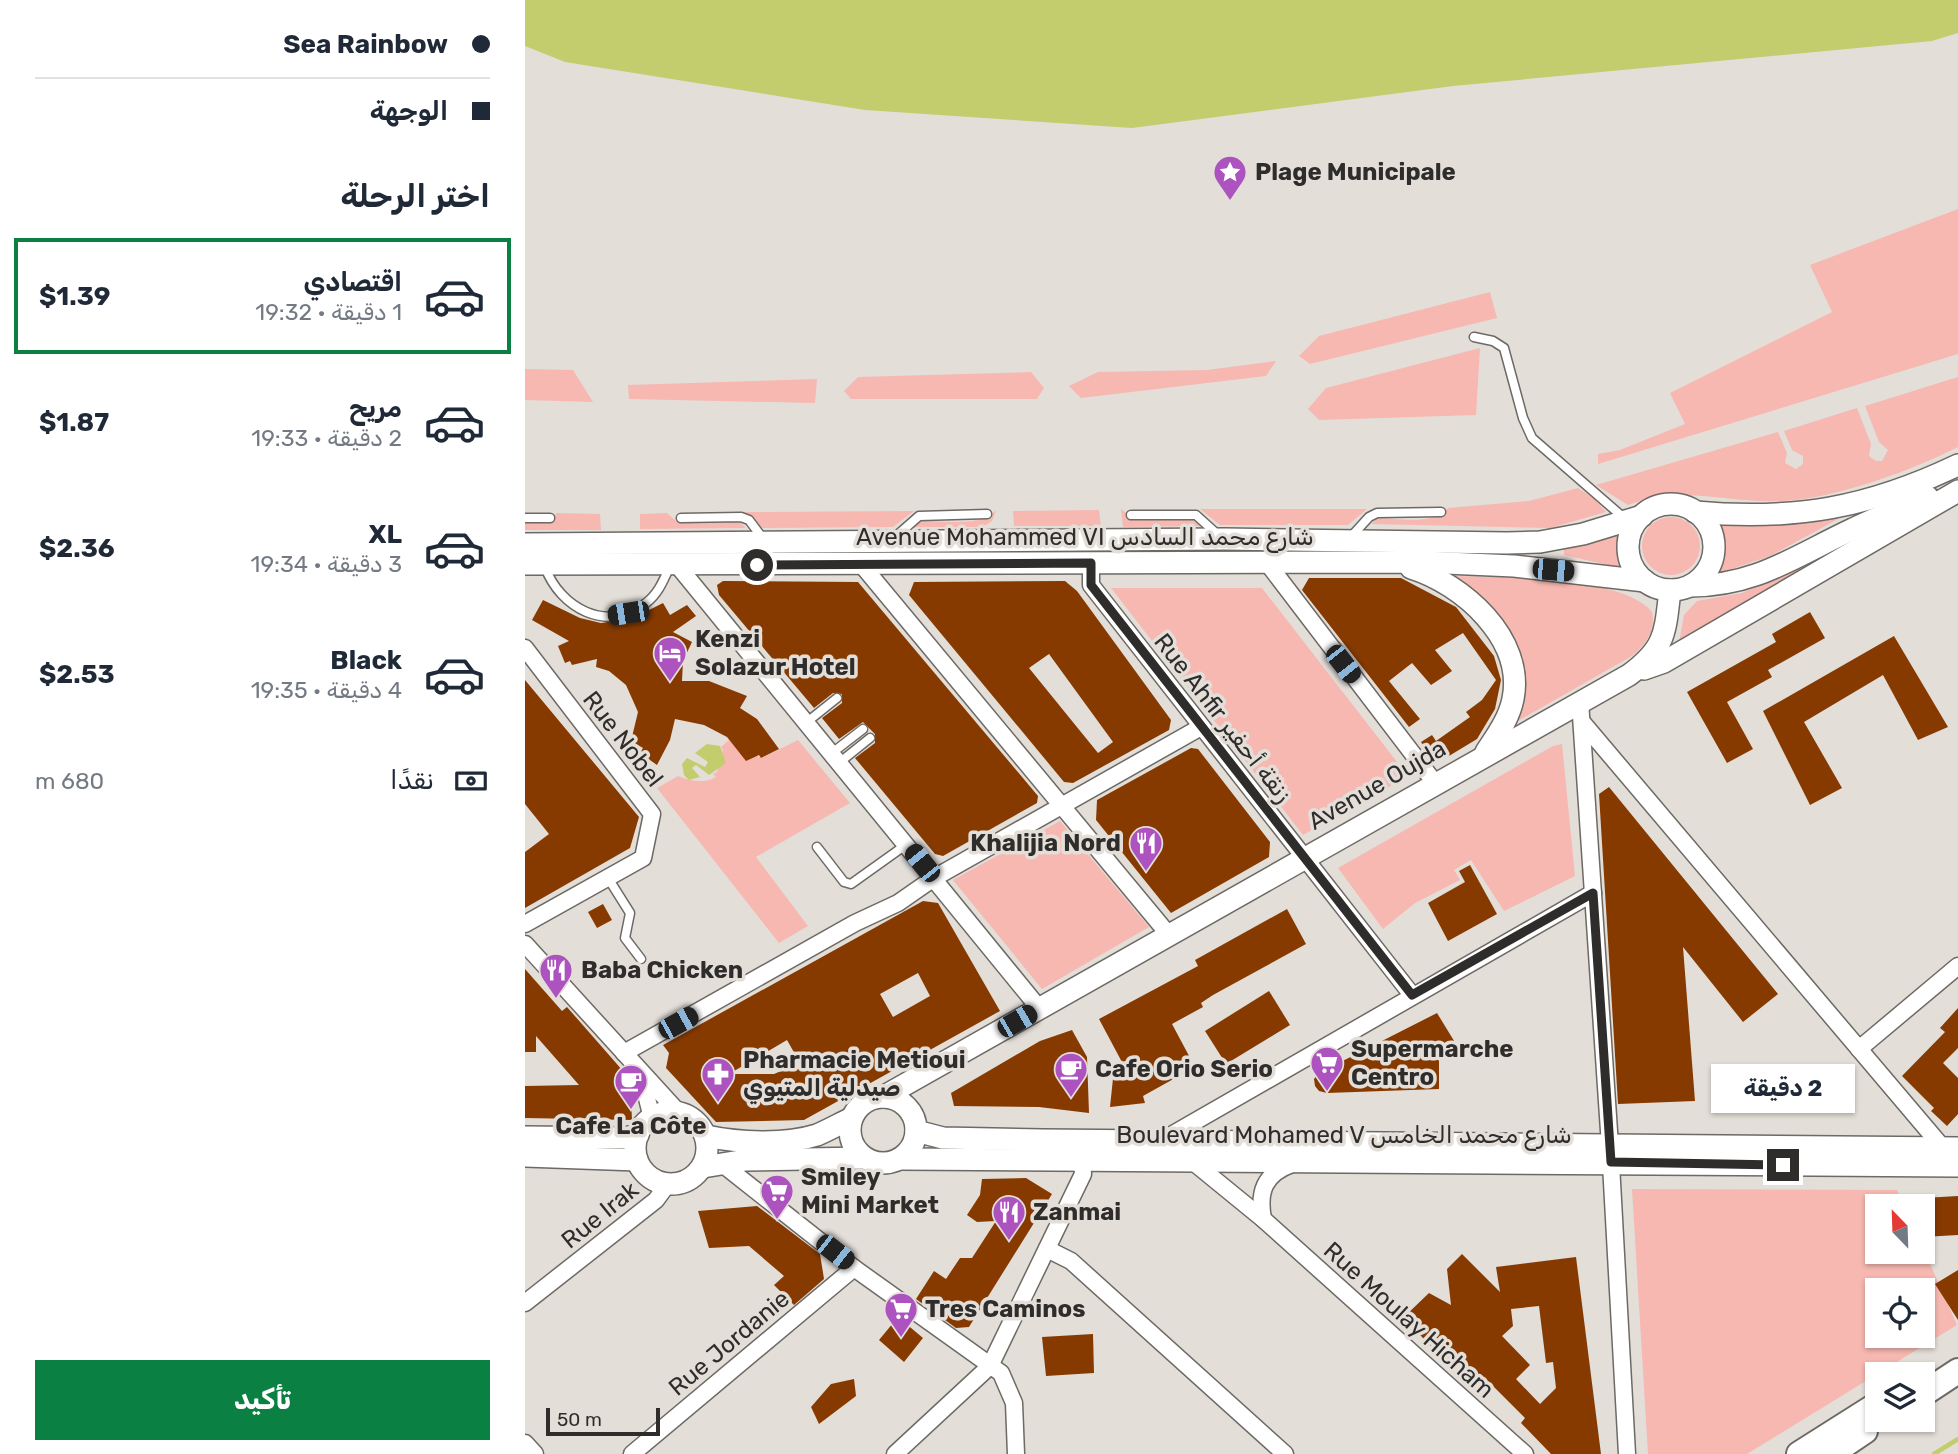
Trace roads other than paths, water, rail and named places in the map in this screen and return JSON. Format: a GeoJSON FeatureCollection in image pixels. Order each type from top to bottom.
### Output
{"type":"FeatureCollection","features":[{"type":"Feature","properties":{"kind":"main road"},"geometry":{"type":"LineString","coordinates":[[1958,465],[1881,496],[1815,512],[1773,516],[1696,512],[1686,507],[1665,504],[1634,518],[1628,546],[1629,559],[1645,581],[1680,588],[1738,582],[1763,574],[1853,528],[1958,485]]}},
{"type":"Feature","properties":{"kind":"main road"},"geometry":{"type":"LineString","coordinates":[[1629,675],[1664,662],[1958,491]]}},
{"type":"Feature","properties":{"kind":"main road"},"geometry":{"type":"LineString","coordinates":[[1680,588],[1702,577],[1714,550],[1709,529],[1696,512]]}},
{"type":"Feature","properties":{"kind":"main road","name":"Avenue Mohammed VI شارع محمد السادس"},"geometry":{"type":"LineString","coordinates":[[525,544],[1222,539],[1540,542],[1583,534],[1634,518]]}},
{"type":"Feature","properties":{"kind":"main road"},"geometry":{"type":"LineString","coordinates":[[1392,562],[1419,570],[1459,591],[1472,603],[1509,653],[1515,677],[1512,706],[1484,755]]}},
{"type":"Feature","properties":{"kind":"main road","name":"Avenue Mohammed VI شارع محمد السادس"},"geometry":{"type":"LineString","coordinates":[[535,564],[674,566],[1392,562],[1514,566],[1645,581]]}},
{"type":"Feature","properties":{"kind":"main road","name":"Avenue Oujda"},"geometry":{"type":"LineString","coordinates":[[883,1097],[1484,755],[1581,712],[1653,657],[1661,645],[1680,588]]}},
{"type":"Feature","properties":{"kind":"main road"},"geometry":{"type":"LineString","coordinates":[[712,1165],[707,1157],[706,1136],[690,1117],[679,1113],[652,1118],[638,1135],[637,1160],[648,1177],[667,1185],[687,1181],[712,1165],[787,1158],[865,1158],[882,1163],[899,1159],[908,1152],[913,1122],[926,1084],[948,1060]]}},
{"type":"Feature","properties":{"kind":"main road"},"geometry":{"type":"LineString","coordinates":[[706,1136],[740,1140],[801,1138],[852,1118],[868,1101],[883,1097],[899,1101],[913,1122]]}},
{"type":"Feature","properties":{"kind":"main road"},"geometry":{"type":"LineString","coordinates":[[852,1118],[853,1144],[865,1158]]}},
{"type":"Feature","properties":{"kind":"main road","name":"Boulevard Mohamed V شارع محمد الخامس"},"geometry":{"type":"LineString","coordinates":[[913,1122],[943,1138],[1161,1141],[1958,1166]]}},
{"type":"Feature","properties":{"kind":"main road"},"geometry":{"type":"LineString","coordinates":[[525,1137],[625,1138],[638,1135]]}},
{"type":"Feature","properties":{"kind":"main road","name":"Boulevard Mohamed V شارع محمد الخامس"},"geometry":{"type":"LineString","coordinates":[[899,1159],[1307,1160],[1951,1148]]}},
{"type":"Feature","properties":{"kind":"main road"},"geometry":{"type":"LineString","coordinates":[[525,1157],[637,1160]]}},
{"type":"Feature","properties":{"kind":"main road"},"geometry":{"type":"LineString","coordinates":[[1935,1366],[1958,1352]]}},
{"type":"Feature","properties":{"kind":"main road"},"geometry":{"type":"LineString","coordinates":[[1935,1386],[1958,1371]]}},
{"type":"Feature","properties":{"kind":"main road"},"geometry":{"type":"LineString","coordinates":[[1799,1454],[1865,1412]]}},
{"type":"Feature","properties":{"kind":"main road"},"geometry":{"type":"LineString","coordinates":[[1831,1454],[1865,1432]]}},
{"type":"Feature","properties":{"kind":"street"},"geometry":{"type":"LineString","coordinates":[[1265,561],[1435,783]]}},
{"type":"Feature","properties":{"kind":"street","name":"Rue Ahfir زنقة أحفير"},"geometry":{"type":"LineString","coordinates":[[1091,563],[1091,585],[1412,995]]}},
{"type":"Feature","properties":{"kind":"street"},"geometry":{"type":"LineString","coordinates":[[861,564],[1169,934]]}},
{"type":"Feature","properties":{"kind":"street"},"geometry":{"type":"LineString","coordinates":[[674,566],[807,722],[1039,1008]]}},
{"type":"Feature","properties":{"kind":"street","name":"Rue Nobel"},"geometry":{"type":"LineString","coordinates":[[525,648],[652,814],[643,859],[525,924]]}},
{"type":"Feature","properties":{"kind":"street"},"geometry":{"type":"LineString","coordinates":[[1581,712],[1611,1154],[1627,1454]]}},
{"type":"Feature","properties":{"kind":"street"},"geometry":{"type":"LineString","coordinates":[[1581,712],[1859,1049],[1951,1148]]}},
{"type":"Feature","properties":{"kind":"street"},"geometry":{"type":"LineString","coordinates":[[624,1053],[855,923],[898,903],[934,878],[1201,727]]}},
{"type":"Feature","properties":{"kind":"street"},"geometry":{"type":"LineString","coordinates":[[1161,1141],[1593,893]]}},
{"type":"Feature","properties":{"kind":"street"},"geometry":{"type":"LineString","coordinates":[[525,944],[679,1113]]}},
{"type":"Feature","properties":{"kind":"street"},"geometry":{"type":"LineString","coordinates":[[1859,1049],[1958,966]]}},
{"type":"Feature","properties":{"kind":"street"},"geometry":{"type":"LineString","coordinates":[[639,1069],[652,1118]]}},
{"type":"Feature","properties":{"kind":"street"},"geometry":{"type":"LineString","coordinates":[[895,1454],[990,1366],[1083,1174],[1082,1160]]}},
{"type":"Feature","properties":{"kind":"street"},"geometry":{"type":"LineString","coordinates":[[1263,1219],[1259,1201],[1265,1181],[1280,1169],[1307,1160]]}},
{"type":"Feature","properties":{"kind":"street","name":"Rue Moulay Hicham"},"geometry":{"type":"LineString","coordinates":[[1192,1161],[1263,1219],[1525,1454]]}},
{"type":"Feature","properties":{"kind":"street"},"geometry":{"type":"LineString","coordinates":[[712,1165],[1001,1373],[1010,1390],[1016,1454]]}},
{"type":"Feature","properties":{"kind":"street","name":"Rue Irak"},"geometry":{"type":"LineString","coordinates":[[525,1303],[656,1200],[667,1185]]}},
{"type":"Feature","properties":{"kind":"street"},"geometry":{"type":"LineString","coordinates":[[1047,1249],[1071,1261],[1285,1454]]}},
{"type":"Feature","properties":{"kind":"street","name":"Rue Jordanie"},"geometry":{"type":"LineString","coordinates":[[632,1454],[854,1268]]}},
{"type":"Feature","properties":{"kind":"street"},"geometry":{"type":"LineString","coordinates":[[525,1443],[535,1454]]}},
{"type":"Feature","properties":{"kind":"lane"},"geometry":{"type":"LineString","coordinates":[[1474,337],[1493,341],[1504,348],[1523,418],[1532,438],[1634,518]]}},
{"type":"Feature","properties":{"kind":"lane"},"geometry":{"type":"LineString","coordinates":[[1347,541],[1369,517],[1377,513],[1441,512]]}},
{"type":"Feature","properties":{"kind":"lane"},"geometry":{"type":"LineString","coordinates":[[890,541],[919,516],[987,514]]}},
{"type":"Feature","properties":{"kind":"lane"},"geometry":{"type":"LineString","coordinates":[[1131,515],[1196,515],[1222,539]]}},
{"type":"Feature","properties":{"kind":"lane"},"geometry":{"type":"LineString","coordinates":[[525,518],[550,517]]}},
{"type":"Feature","properties":{"kind":"lane"},"geometry":{"type":"LineString","coordinates":[[681,518],[741,517],[756,527],[766,542]]}},
{"type":"Feature","properties":{"kind":"lane"},"geometry":{"type":"LineString","coordinates":[[535,564],[567,603],[586,613],[607,617],[628,613],[646,603],[661,587],[674,566]]}},
{"type":"Feature","properties":{"kind":"lane"},"geometry":{"type":"LineString","coordinates":[[807,722],[837,698]]}},
{"type":"Feature","properties":{"kind":"lane"},"geometry":{"type":"LineString","coordinates":[[836,758],[863,729]]}},
{"type":"Feature","properties":{"kind":"lane"},"geometry":{"type":"LineString","coordinates":[[836,758],[870,738]]}},
{"type":"Feature","properties":{"kind":"lane"},"geometry":{"type":"LineString","coordinates":[[817,847],[843,882],[851,884],[907,844]]}},
{"type":"Feature","properties":{"kind":"lane"},"geometry":{"type":"LineString","coordinates":[[608,878],[630,913],[625,938],[641,959]]}},
{"type":"Feature","properties":{"kind":"waterway"},"geometry":{"type":"LineString","coordinates":[[1934,1454],[1958,1439]]}},
{"type":"Feature","properties":{"kind":"place","name":"Plage Municipale"},"geometry":{"type":"Point","coordinates":[1230,202]}},
{"type":"Feature","properties":{"kind":"place","name":"Kenzi Solazur Hotel"},"geometry":{"type":"Point","coordinates":[670,683]}},
{"type":"Feature","properties":{"kind":"place","name":"Khalijia Nord"},"geometry":{"type":"Point","coordinates":[1146,873]}},
{"type":"Feature","properties":{"kind":"place","name":"Baba Chicken"},"geometry":{"type":"Point","coordinates":[556,1000]}},
{"type":"Feature","properties":{"kind":"place","name":"Supermarche Centro"},"geometry":{"type":"Point","coordinates":[1327,1093]}},
{"type":"Feature","properties":{"kind":"place","name":"Cafe Orio Serio"},"geometry":{"type":"Point","coordinates":[1071,1099]}},
{"type":"Feature","properties":{"kind":"place","name":"Pharmacie Metioui صيدلية المتيوي"},"geometry":{"type":"Point","coordinates":[718,1104]}},
{"type":"Feature","properties":{"kind":"place","name":"Cafe La Côte"},"geometry":{"type":"Point","coordinates":[631,1111]}},
{"type":"Feature","properties":{"kind":"place","name":"Smiley Mini Market"},"geometry":{"type":"Point","coordinates":[777,1221]}},
{"type":"Feature","properties":{"kind":"place","name":"Zanmai"},"geometry":{"type":"Point","coordinates":[1009,1242]}},
{"type":"Feature","properties":{"kind":"place","name":"Tres Caminos"},"geometry":{"type":"Point","coordinates":[901,1339]}}]}
